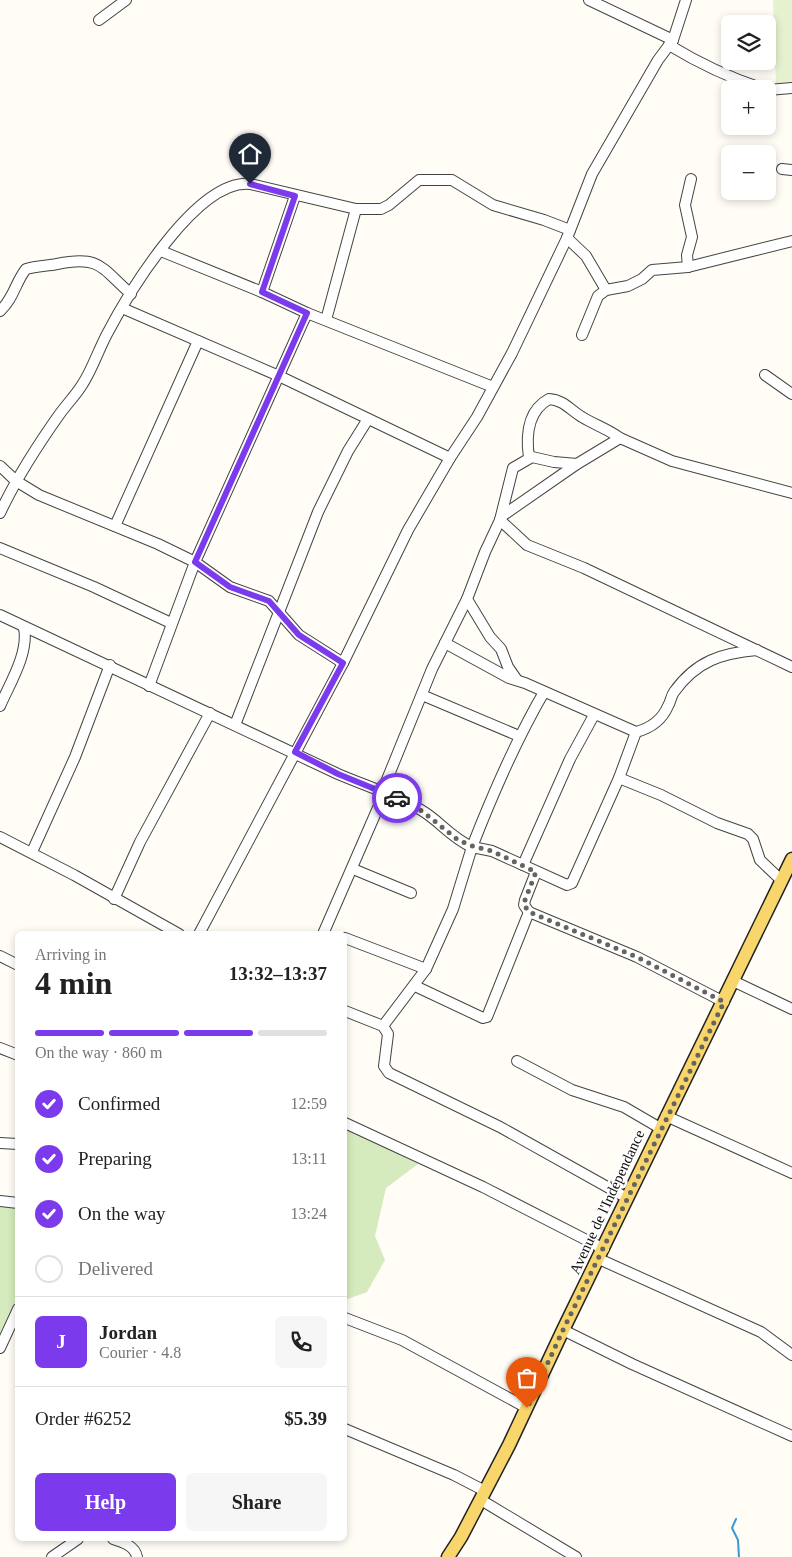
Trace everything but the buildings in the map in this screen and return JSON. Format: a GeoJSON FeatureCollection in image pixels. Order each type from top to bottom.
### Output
{"type":"FeatureCollection","features":[{"type":"Feature","properties":{"kind":"main road","name":"Avenue de l'Indépendance"},"geometry":{"type":"LineString","coordinates":[[448,1557],[483,1495],[527,1408],[563,1330],[602,1254],[660,1128],[724,1002],[792,859]]}},
{"type":"Feature","properties":{"kind":"street"},"geometry":{"type":"LineString","coordinates":[[99,20],[126,0]]}},
{"type":"Feature","properties":{"kind":"street"},"geometry":{"type":"LineString","coordinates":[[589,0],[671,43],[701,64],[737,80]]}},
{"type":"Feature","properties":{"kind":"street"},"geometry":{"type":"LineString","coordinates":[[201,931],[343,663],[373,598],[408,530],[450,458],[477,417],[512,353],[568,234],[597,164],[658,60],[671,43],[686,0]]}},
{"type":"Feature","properties":{"kind":"street"},"geometry":{"type":"LineString","coordinates":[[776,89],[792,88]]}},
{"type":"Feature","properties":{"kind":"street"},"geometry":{"type":"LineString","coordinates":[[688,267],[687,255],[692,237],[685,205],[691,179]]}},
{"type":"Feature","properties":{"kind":"street"},"geometry":{"type":"LineString","coordinates":[[0,513],[16,481],[59,415],[83,384],[107,333],[122,308],[174,231],[192,213],[229,186],[237,183],[250,184],[356,209],[381,208],[389,205],[419,180],[452,180],[494,205],[544,220],[568,234],[586,256],[606,290]]}},
{"type":"Feature","properties":{"kind":"street"},"geometry":{"type":"LineString","coordinates":[[262,292],[295,196]]}},
{"type":"Feature","properties":{"kind":"street"},"geometry":{"type":"LineString","coordinates":[[326,320],[356,209]]}},
{"type":"Feature","properties":{"kind":"street"},"geometry":{"type":"LineString","coordinates":[[582,335],[598,296],[606,290],[628,286],[642,280],[652,270],[688,267],[792,241]]}},
{"type":"Feature","properties":{"kind":"street"},"geometry":{"type":"LineString","coordinates":[[161,251],[262,292],[307,313],[493,387]]}},
{"type":"Feature","properties":{"kind":"street"},"geometry":{"type":"LineString","coordinates":[[0,311],[10,302],[26,269],[75,260],[96,264],[108,271],[131,294]]}},
{"type":"Feature","properties":{"kind":"street"},"geometry":{"type":"LineString","coordinates":[[122,308],[279,376],[450,458]]}},
{"type":"Feature","properties":{"kind":"street"},"geometry":{"type":"LineString","coordinates":[[150,686],[171,623],[195,562],[307,313]]}},
{"type":"Feature","properties":{"kind":"street"},"geometry":{"type":"LineString","coordinates":[[115,526],[198,341]]}},
{"type":"Feature","properties":{"kind":"street"},"geometry":{"type":"LineString","coordinates":[[765,375],[792,394]]}},
{"type":"Feature","properties":{"kind":"street"},"geometry":{"type":"LineString","coordinates":[[528,458],[528,428],[536,411],[549,399],[563,402],[581,417],[598,424],[620,438],[672,461],[792,492]]}},
{"type":"Feature","properties":{"kind":"street"},"geometry":{"type":"LineString","coordinates":[[235,725],[318,512],[348,451],[368,419]]}},
{"type":"Feature","properties":{"kind":"street"},"geometry":{"type":"LineString","coordinates":[[501,518],[577,464],[620,438]]}},
{"type":"Feature","properties":{"kind":"street"},"geometry":{"type":"LineString","coordinates":[[328,931],[422,695],[467,599],[485,552],[501,518],[513,468],[528,458],[577,464]]}},
{"type":"Feature","properties":{"kind":"street"},"geometry":{"type":"LineString","coordinates":[[0,466],[16,481],[39,495],[115,526],[195,562],[230,587],[269,601],[299,635],[343,663]]}},
{"type":"Feature","properties":{"kind":"street"},"geometry":{"type":"LineString","coordinates":[[505,502],[517,506]]}},
{"type":"Feature","properties":{"kind":"street"},"geometry":{"type":"LineString","coordinates":[[501,518],[527,545],[584,568],[792,667]]}},
{"type":"Feature","properties":{"kind":"street"},"geometry":{"type":"LineString","coordinates":[[0,548],[94,587],[171,623]]}},
{"type":"Feature","properties":{"kind":"street"},"geometry":{"type":"LineString","coordinates":[[467,599],[490,637],[501,649],[508,667],[517,680]]}},
{"type":"Feature","properties":{"kind":"street"},"geometry":{"type":"LineString","coordinates":[[0,615],[24,628],[422,811],[458,840],[492,851],[570,886],[619,778],[636,732]]}},
{"type":"Feature","properties":{"kind":"street"},"geometry":{"type":"LineString","coordinates":[[0,706],[20,660],[26,638],[24,628]]}},
{"type":"Feature","properties":{"kind":"street"},"geometry":{"type":"LineString","coordinates":[[445,643],[509,678],[636,732],[654,725],[668,707],[677,688],[697,668],[715,657],[728,653],[757,650]]}},
{"type":"Feature","properties":{"kind":"street"},"geometry":{"type":"LineString","coordinates":[[32,852],[75,757],[110,666]]}},
{"type":"Feature","properties":{"kind":"street"},"geometry":{"type":"LineString","coordinates":[[383,1026],[426,969],[453,909],[472,846],[495,787],[519,736],[544,692]]}},
{"type":"Feature","properties":{"kind":"street"},"geometry":{"type":"LineString","coordinates":[[422,695],[519,736]]}},
{"type":"Feature","properties":{"kind":"street"},"geometry":{"type":"LineString","coordinates":[[114,899],[145,833],[210,713]]}},
{"type":"Feature","properties":{"kind":"street"},"geometry":{"type":"LineString","coordinates":[[523,865],[570,759],[594,715]]}},
{"type":"Feature","properties":{"kind":"street"},"geometry":{"type":"LineString","coordinates":[[619,778],[661,794],[717,823],[748,834],[753,839],[760,860],[782,880]]}},
{"type":"Feature","properties":{"kind":"street"},"geometry":{"type":"LineString","coordinates":[[0,837],[32,852],[173,931]]}},
{"type":"Feature","properties":{"kind":"street"},"geometry":{"type":"LineString","coordinates":[[353,869],[411,893]]}},
{"type":"Feature","properties":{"kind":"street"},"geometry":{"type":"LineString","coordinates":[[536,872],[524,905],[529,912],[637,957],[724,1002]]}},
{"type":"Feature","properties":{"kind":"street"},"geometry":{"type":"LineString","coordinates":[[415,986],[482,1018],[487,1017],[529,912]]}},
{"type":"Feature","properties":{"kind":"street"},"geometry":{"type":"LineString","coordinates":[[347,939],[426,969]]}},
{"type":"Feature","properties":{"kind":"street"},"geometry":{"type":"LineString","coordinates":[[0,956],[15,964]]}},
{"type":"Feature","properties":{"kind":"street"},"geometry":{"type":"LineString","coordinates":[[733,982],[792,1009]]}},
{"type":"Feature","properties":{"kind":"street"},"geometry":{"type":"LineString","coordinates":[[347,1012],[383,1026],[388,1034],[384,1066],[389,1073],[500,1127],[627,1198]]}},
{"type":"Feature","properties":{"kind":"street"},"geometry":{"type":"LineString","coordinates":[[0,1048],[15,1054]]}},
{"type":"Feature","properties":{"kind":"street"},"geometry":{"type":"LineString","coordinates":[[517,1061],[572,1090],[624,1107],[660,1128]]}},
{"type":"Feature","properties":{"kind":"street"},"geometry":{"type":"LineString","coordinates":[[666,1116],[792,1172]]}},
{"type":"Feature","properties":{"kind":"street"},"geometry":{"type":"LineString","coordinates":[[347,1124],[483,1187],[602,1254],[761,1332],[792,1355]]}},
{"type":"Feature","properties":{"kind":"street"},"geometry":{"type":"LineString","coordinates":[[0,1143],[15,1144]]}},
{"type":"Feature","properties":{"kind":"street"},"geometry":{"type":"LineString","coordinates":[[0,1201],[15,1203]]}},
{"type":"Feature","properties":{"kind":"street"},"geometry":{"type":"LineString","coordinates":[[0,1348],[15,1316]]}},
{"type":"Feature","properties":{"kind":"street"},"geometry":{"type":"LineString","coordinates":[[347,1319],[402,1340],[527,1408]]}},
{"type":"Feature","properties":{"kind":"street"},"geometry":{"type":"LineString","coordinates":[[563,1330],[632,1364],[792,1436]]}},
{"type":"Feature","properties":{"kind":"street"},"geometry":{"type":"LineString","coordinates":[[347,1429],[454,1475],[576,1557]]}},
{"type":"Feature","properties":{"kind":"street"},"geometry":{"type":"LineString","coordinates":[[52,1557],[75,1541]]}},
{"type":"Feature","properties":{"kind":"street"},"geometry":{"type":"LineString","coordinates":[[119,1541],[127,1544],[136,1552],[137,1557]]}},
{"type":"Feature","properties":{"kind":"green space"},"geometry":{"type":"Polygon","coordinates":[[[773,0],[792,0],[792,84],[776,86],[776,15],[774,15],[773,0]]]}},
{"type":"Feature","properties":{"kind":"green space"},"geometry":{"type":"Polygon","coordinates":[[[347,1128],[418,1164],[386,1188],[375,1236],[385,1260],[367,1292],[347,1299],[347,1128]]]}},
{"type":"Feature","properties":{"kind":"green space"},"geometry":{"type":"Polygon","coordinates":[[[0,1204],[15,1206],[15,1308],[0,1341],[0,1204]]]}},
{"type":"Feature","properties":{"kind":"waterway"},"geometry":{"type":"LineString","coordinates":[[736,1519],[732,1528],[738,1540],[739,1557]]}},
{"type":"Feature","properties":{"kind":"way so far"},"geometry":{"type":"LineString","coordinates":[[397,798],[422,811],[458,840],[492,851],[536,872],[524,905],[529,912],[637,957],[724,1002],[660,1128],[527,1408]]}},
{"type":"Feature","properties":{"kind":"route"},"geometry":{"type":"LineString","coordinates":[[250,184],[295,196],[262,292],[307,313],[195,562],[230,587],[269,601],[299,635],[336,656],[343,663],[295,752],[338,774],[397,798]]}}]}
